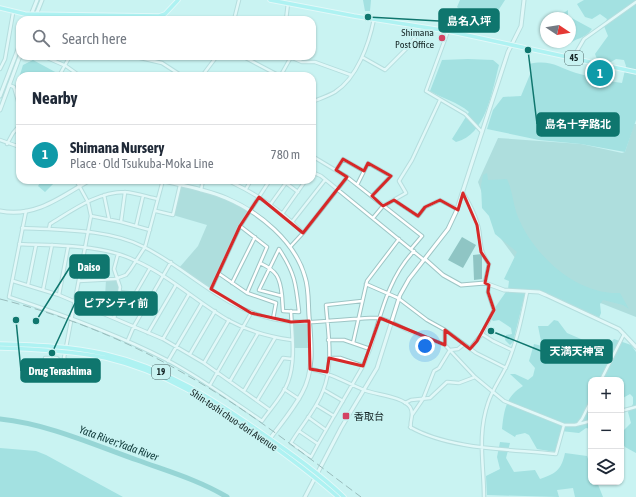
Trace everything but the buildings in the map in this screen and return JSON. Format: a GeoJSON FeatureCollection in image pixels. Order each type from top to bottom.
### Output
{"type":"FeatureCollection","features":[{"type":"Feature","properties":{"kind":"main road"},"geometry":{"type":"LineString","coordinates":[[0,8],[13,13],[32,14],[159,16],[165,14],[178,0]]}},
{"type":"Feature","properties":{"kind":"main road","name":"45"},"geometry":{"type":"LineString","coordinates":[[270,0],[448,31],[636,72]]}},
{"type":"Feature","properties":{"kind":"main road","name":"19"},"geometry":{"type":"LineString","coordinates":[[0,344],[65,350]]}},
{"type":"Feature","properties":{"kind":"main road","name":"Shin-toshi chuo-dori Avenue"},"geometry":{"type":"LineString","coordinates":[[0,348],[65,350],[119,362],[178,383],[269,440],[344,497]]}},
{"type":"Feature","properties":{"kind":"main road","name":"Shin-toshi chuo-dori Avenue"},"geometry":{"type":"LineString","coordinates":[[316,476],[338,497]]}},
{"type":"Feature","properties":{"kind":"street"},"geometry":{"type":"LineString","coordinates":[[32,14],[37,0]]}},
{"type":"Feature","properties":{"kind":"street"},"geometry":{"type":"LineString","coordinates":[[37,14],[42,0]]}},
{"type":"Feature","properties":{"kind":"street"},"geometry":{"type":"LineString","coordinates":[[235,16],[240,0]]}},
{"type":"Feature","properties":{"kind":"street"},"geometry":{"type":"LineString","coordinates":[[306,495],[379,363],[398,298],[409,279],[448,229],[458,210],[511,44],[520,26],[524,0]]}},
{"type":"Feature","properties":{"kind":"street"},"geometry":{"type":"LineString","coordinates":[[573,58],[584,39],[636,2]]}},
{"type":"Feature","properties":{"kind":"street"},"geometry":{"type":"LineString","coordinates":[[286,16],[288,3]]}},
{"type":"Feature","properties":{"kind":"street"},"geometry":{"type":"LineString","coordinates":[[0,69],[13,13]]}},
{"type":"Feature","properties":{"kind":"street"},"geometry":{"type":"LineString","coordinates":[[316,100],[336,91],[351,75],[362,57],[371,35],[374,19]]}},
{"type":"Feature","properties":{"kind":"street"},"geometry":{"type":"LineString","coordinates":[[362,57],[385,70],[411,44],[421,26]]}},
{"type":"Feature","properties":{"kind":"street"},"geometry":{"type":"LineString","coordinates":[[448,31],[426,91],[465,114],[483,133]]}},
{"type":"Feature","properties":{"kind":"street"},"geometry":{"type":"LineString","coordinates":[[0,96],[16,54]]}},
{"type":"Feature","properties":{"kind":"street"},"geometry":{"type":"LineString","coordinates":[[0,110],[18,60]]}},
{"type":"Feature","properties":{"kind":"street"},"geometry":{"type":"LineString","coordinates":[[52,60],[66,66],[74,72]]}},
{"type":"Feature","properties":{"kind":"street"},"geometry":{"type":"LineString","coordinates":[[62,72],[68,60]]}},
{"type":"Feature","properties":{"kind":"street"},"geometry":{"type":"LineString","coordinates":[[149,60],[162,63],[176,72]]}},
{"type":"Feature","properties":{"kind":"street"},"geometry":{"type":"LineString","coordinates":[[205,72],[214,60]]}},
{"type":"Feature","properties":{"kind":"street"},"geometry":{"type":"LineString","coordinates":[[250,60],[272,72]]}},
{"type":"Feature","properties":{"kind":"street"},"geometry":{"type":"LineString","coordinates":[[282,72],[288,60]]}},
{"type":"Feature","properties":{"kind":"street"},"geometry":{"type":"LineString","coordinates":[[297,60],[302,62],[315,62],[351,75]]}},
{"type":"Feature","properties":{"kind":"street"},"geometry":{"type":"LineString","coordinates":[[9,85],[14,87],[16,94]]}},
{"type":"Feature","properties":{"kind":"street"},"geometry":{"type":"LineString","coordinates":[[373,218],[383,206],[406,193],[399,181],[412,160],[440,100]]}},
{"type":"Feature","properties":{"kind":"street"},"geometry":{"type":"LineString","coordinates":[[8,144],[16,130]]}},
{"type":"Feature","properties":{"kind":"street"},"geometry":{"type":"LineString","coordinates":[[0,140],[8,144],[16,145]]}},
{"type":"Feature","properties":{"kind":"street"},"geometry":{"type":"LineString","coordinates":[[316,158],[347,177],[422,236],[402,263],[387,293],[370,349],[363,366],[310,457],[291,443],[324,390],[329,358],[326,305],[362,301]]}},
{"type":"Feature","properties":{"kind":"street"},"geometry":{"type":"LineString","coordinates":[[336,170],[343,159],[364,171]]}},
{"type":"Feature","properties":{"kind":"street"},"geometry":{"type":"LineString","coordinates":[[357,185],[368,163],[391,176],[372,196]]}},
{"type":"Feature","properties":{"kind":"street"},"geometry":{"type":"LineString","coordinates":[[316,174],[325,180],[443,275],[461,285],[485,283],[504,290],[539,292],[624,333],[636,347]]}},
{"type":"Feature","properties":{"kind":"street"},"geometry":{"type":"LineString","coordinates":[[290,247],[303,233],[347,177]]}},
{"type":"Feature","properties":{"kind":"street"},"geometry":{"type":"LineString","coordinates":[[292,222],[325,180]]}},
{"type":"Feature","properties":{"kind":"street"},"geometry":{"type":"LineString","coordinates":[[0,211],[26,211],[48,205],[83,184]]}},
{"type":"Feature","properties":{"kind":"street"},"geometry":{"type":"LineString","coordinates":[[79,281],[118,279],[126,275],[145,247],[156,210],[160,184]]}},
{"type":"Feature","properties":{"kind":"street"},"geometry":{"type":"LineString","coordinates":[[176,184],[226,198],[250,212],[277,233],[290,247],[298,258],[306,279],[311,355],[310,369],[303,392],[269,440]]}},
{"type":"Feature","properties":{"kind":"street"},"geometry":{"type":"LineString","coordinates":[[201,190],[202,184]]}},
{"type":"Feature","properties":{"kind":"street"},"geometry":{"type":"LineString","coordinates":[[235,184],[259,197],[292,222],[303,233]]}},
{"type":"Feature","properties":{"kind":"street"},"geometry":{"type":"LineString","coordinates":[[246,189],[249,184]]}},
{"type":"Feature","properties":{"kind":"street"},"geometry":{"type":"LineString","coordinates":[[211,289],[240,226],[267,184]]}},
{"type":"Feature","properties":{"kind":"street"},"geometry":{"type":"LineString","coordinates":[[270,205],[285,184]]}},
{"type":"Feature","properties":{"kind":"street"},"geometry":{"type":"LineString","coordinates":[[290,184],[298,192]]}},
{"type":"Feature","properties":{"kind":"street"},"geometry":{"type":"LineString","coordinates":[[282,214],[303,184]]}},
{"type":"Feature","properties":{"kind":"street"},"geometry":{"type":"LineString","coordinates":[[156,210],[173,215],[180,185]]}},
{"type":"Feature","properties":{"kind":"street"},"geometry":{"type":"LineString","coordinates":[[45,358],[56,358],[74,378],[76,372],[64,358],[91,216],[88,202],[79,186]]}},
{"type":"Feature","properties":{"kind":"street"},"geometry":{"type":"LineString","coordinates":[[49,229],[50,224],[88,202],[104,195],[125,192],[158,199]]}},
{"type":"Feature","properties":{"kind":"street"},"geometry":{"type":"LineString","coordinates":[[121,222],[125,192]]}},
{"type":"Feature","properties":{"kind":"street"},"geometry":{"type":"LineString","coordinates":[[463,193],[470,205],[477,225],[480,237],[481,252],[489,264],[485,283]]}},
{"type":"Feature","properties":{"kind":"street"},"geometry":{"type":"LineString","coordinates":[[104,195],[109,219]]}},
{"type":"Feature","properties":{"kind":"street"},"geometry":{"type":"LineString","coordinates":[[136,226],[143,196]]}},
{"type":"Feature","properties":{"kind":"street"},"geometry":{"type":"LineString","coordinates":[[394,200],[418,216],[425,207],[440,200],[458,210]]}},
{"type":"Feature","properties":{"kind":"street"},"geometry":{"type":"LineString","coordinates":[[26,211],[10,297],[71,317],[128,340],[210,385],[262,421],[288,383],[292,358],[291,311]]}},
{"type":"Feature","properties":{"kind":"street"},"geometry":{"type":"LineString","coordinates":[[91,216],[109,219],[150,230]]}},
{"type":"Feature","properties":{"kind":"street"},"geometry":{"type":"LineString","coordinates":[[240,226],[267,247],[247,293]]}},
{"type":"Feature","properties":{"kind":"street"},"geometry":{"type":"LineString","coordinates":[[22,228],[89,232],[117,238],[145,247],[251,313],[273,319],[291,322],[380,318],[445,345],[475,377],[504,401],[564,425],[588,422]]}},
{"type":"Feature","properties":{"kind":"street"},"geometry":{"type":"LineString","coordinates":[[232,284],[255,237]]}},
{"type":"Feature","properties":{"kind":"street"},"geometry":{"type":"LineString","coordinates":[[353,343],[367,281],[399,239]]}},
{"type":"Feature","properties":{"kind":"street"},"geometry":{"type":"LineString","coordinates":[[19,244],[86,248],[118,254],[136,260],[229,320],[258,333],[275,338],[292,340]]}},
{"type":"Feature","properties":{"kind":"street"},"geometry":{"type":"LineString","coordinates":[[28,285],[36,245]]}},
{"type":"Feature","properties":{"kind":"street"},"geometry":{"type":"LineString","coordinates":[[44,290],[52,246]]}},
{"type":"Feature","properties":{"kind":"street"},"geometry":{"type":"LineString","coordinates":[[59,295],[68,247]]}},
{"type":"Feature","properties":{"kind":"street"},"geometry":{"type":"LineString","coordinates":[[260,263],[269,268],[278,278],[282,296],[283,311],[298,312],[295,280],[291,266],[279,249],[269,268],[259,290],[282,296]]}},
{"type":"Feature","properties":{"kind":"street"},"geometry":{"type":"LineString","coordinates":[[114,318],[120,292],[118,279],[114,269],[118,254]]}},
{"type":"Feature","properties":{"kind":"street"},"geometry":{"type":"LineString","coordinates":[[128,340],[141,313],[171,262]]}},
{"type":"Feature","properties":{"kind":"street"},"geometry":{"type":"LineString","coordinates":[[120,292],[134,294],[150,268]]}},
{"type":"Feature","properties":{"kind":"street"},"geometry":{"type":"LineString","coordinates":[[218,273],[247,293],[276,303],[273,319]]}},
{"type":"Feature","properties":{"kind":"street"},"geometry":{"type":"LineString","coordinates":[[13,281],[59,295],[163,339],[204,363],[270,410]]}},
{"type":"Feature","properties":{"kind":"street"},"geometry":{"type":"LineString","coordinates":[[366,284],[398,298],[427,320],[446,330],[464,345],[485,359],[506,368]]}},
{"type":"Feature","properties":{"kind":"street"},"geometry":{"type":"LineString","coordinates":[[148,333],[176,285]]}},
{"type":"Feature","properties":{"kind":"street"},"geometry":{"type":"LineString","coordinates":[[470,349],[482,334],[494,310],[488,292],[489,285]]}},
{"type":"Feature","properties":{"kind":"street"},"geometry":{"type":"LineString","coordinates":[[484,497],[481,447],[483,426],[488,403],[506,368],[512,350],[521,322],[527,292]]}},
{"type":"Feature","properties":{"kind":"street"},"geometry":{"type":"LineString","coordinates":[[163,339],[189,294]]}},
{"type":"Feature","properties":{"kind":"street"},"geometry":{"type":"LineString","coordinates":[[168,361],[202,303]]}},
{"type":"Feature","properties":{"kind":"street"},"geometry":{"type":"LineString","coordinates":[[117,306],[131,308],[141,313]]}},
{"type":"Feature","properties":{"kind":"street"},"geometry":{"type":"LineString","coordinates":[[190,354],[215,311]]}},
{"type":"Feature","properties":{"kind":"street"},"geometry":{"type":"LineString","coordinates":[[210,385],[251,313]]}},
{"type":"Feature","properties":{"kind":"street"},"geometry":{"type":"LineString","coordinates":[[204,363],[229,320]]}},
{"type":"Feature","properties":{"kind":"street"},"geometry":{"type":"LineString","coordinates":[[445,345],[446,330]]}},
{"type":"Feature","properties":{"kind":"street"},"geometry":{"type":"LineString","coordinates":[[230,382],[258,333]]}},
{"type":"Feature","properties":{"kind":"street"},"geometry":{"type":"LineString","coordinates":[[602,377],[624,333]]}},
{"type":"Feature","properties":{"kind":"street"},"geometry":{"type":"LineString","coordinates":[[482,334],[512,350]]}},
{"type":"Feature","properties":{"kind":"street"},"geometry":{"type":"LineString","coordinates":[[244,391],[275,338]]}},
{"type":"Feature","properties":{"kind":"street"},"geometry":{"type":"LineString","coordinates":[[328,340],[344,340],[370,349]]}},
{"type":"Feature","properties":{"kind":"street"},"geometry":{"type":"LineString","coordinates":[[450,350],[458,349],[464,345]]}},
{"type":"Feature","properties":{"kind":"street"},"geometry":{"type":"LineString","coordinates":[[412,416],[423,399],[434,371],[439,368],[450,350]]}},
{"type":"Feature","properties":{"kind":"street"},"geometry":{"type":"LineString","coordinates":[[258,400],[283,358],[292,358]]}},
{"type":"Feature","properties":{"kind":"street"},"geometry":{"type":"LineString","coordinates":[[329,358],[340,358],[363,366]]}},
{"type":"Feature","properties":{"kind":"street"},"geometry":{"type":"LineString","coordinates":[[310,369],[328,372],[364,390],[390,396],[405,403],[410,407],[412,416],[411,428],[425,436],[481,447],[556,454],[564,425]]}},
{"type":"Feature","properties":{"kind":"street"},"geometry":{"type":"LineString","coordinates":[[405,403],[411,400],[430,398],[447,382],[459,383],[475,377]]}},
{"type":"Feature","properties":{"kind":"street"},"geometry":{"type":"LineString","coordinates":[[284,389],[298,399]]}},
{"type":"Feature","properties":{"kind":"street"},"geometry":{"type":"LineString","coordinates":[[324,390],[343,401]]}},
{"type":"Feature","properties":{"kind":"street"},"geometry":{"type":"LineString","coordinates":[[316,405],[334,416]]}},
{"type":"Feature","properties":{"kind":"street"},"geometry":{"type":"LineString","coordinates":[[577,424],[582,419],[588,407]]}},
{"type":"Feature","properties":{"kind":"street"},"geometry":{"type":"LineString","coordinates":[[624,410],[636,407]]}},
{"type":"Feature","properties":{"kind":"street"},"geometry":{"type":"LineString","coordinates":[[308,417],[326,430]]}},
{"type":"Feature","properties":{"kind":"street"},"geometry":{"type":"LineString","coordinates":[[299,430],[318,444]]}},
{"type":"Feature","properties":{"kind":"highlighted area"},"geometry":{"type":"Polygon","coordinates":[[[343,159],[364,171],[368,163],[391,176],[372,196],[383,206],[394,200],[418,216],[425,207],[440,200],[458,210],[463,193],[477,225],[481,252],[489,264],[485,283],[489,285],[488,292],[494,310],[477,341],[470,349],[445,330],[445,345],[380,318],[363,366],[329,358],[327,372],[310,369],[309,321],[291,322],[251,313],[211,289],[240,226],[259,197],[303,233],[347,177],[336,170],[343,159]]]}},
{"type":"Feature","properties":{"kind":"shaded area"},"geometry":{"type":"Polygon","coordinates":[[[363,0],[371,0],[370,11],[365,11],[363,0]]]}},
{"type":"Feature","properties":{"kind":"shaded area"},"geometry":{"type":"Polygon","coordinates":[[[460,0],[505,0],[492,20],[482,21],[464,13],[457,7],[460,0]]]}},
{"type":"Feature","properties":{"kind":"shaded area"},"geometry":{"type":"Polygon","coordinates":[[[584,0],[636,0],[636,120],[625,152],[581,144],[539,140],[487,129],[493,110],[503,97],[521,96],[531,72],[529,64],[543,62],[548,63],[576,73],[622,83],[626,66],[624,60],[616,59],[611,62],[597,59],[595,54],[608,36],[604,26],[607,19],[600,14],[592,19],[585,17],[577,4],[584,0]]]}},
{"type":"Feature","properties":{"kind":"shaded area"},"geometry":{"type":"Polygon","coordinates":[[[576,20],[592,29],[583,37],[576,40],[576,20]]]}},
{"type":"Feature","properties":{"kind":"shaded area"},"geometry":{"type":"Polygon","coordinates":[[[33,60],[55,72],[21,72],[23,65],[33,60]]]}},
{"type":"Feature","properties":{"kind":"shaded area"},"geometry":{"type":"Polygon","coordinates":[[[442,60],[493,60],[499,65],[490,99],[481,121],[474,131],[466,138],[456,142],[452,139],[469,112],[430,91],[442,60]]]}},
{"type":"Feature","properties":{"kind":"shaded area"},"geometry":{"type":"Polygon","coordinates":[[[588,63],[595,65],[593,76],[585,74],[588,63]]]}},
{"type":"Feature","properties":{"kind":"shaded area"},"geometry":{"type":"Polygon","coordinates":[[[634,124],[636,124],[636,317],[527,274],[496,232],[478,182],[498,138],[581,144],[622,153],[625,152],[634,124]]]}},
{"type":"Feature","properties":{"kind":"shaded area"},"geometry":{"type":"Polygon","coordinates":[[[487,173],[488,180],[507,179],[518,217],[525,232],[546,259],[573,280],[588,287],[604,292],[620,293],[629,309],[623,305],[603,300],[600,304],[601,313],[599,318],[541,291],[526,290],[513,342],[510,345],[505,340],[506,335],[512,334],[511,328],[499,320],[493,321],[489,316],[508,289],[509,281],[504,279],[517,252],[495,234],[489,216],[482,208],[481,185],[483,175],[487,173]]]}},
{"type":"Feature","properties":{"kind":"shaded area"},"geometry":{"type":"Polygon","coordinates":[[[39,184],[53,184],[45,192],[38,186],[39,184]]]}},
{"type":"Feature","properties":{"kind":"shaded area"},"geometry":{"type":"Polygon","coordinates":[[[180,185],[226,198],[250,212],[240,226],[211,289],[179,268],[198,246],[207,225],[173,215],[180,185]]]}},
{"type":"Feature","properties":{"kind":"shaded area"},"geometry":{"type":"Polygon","coordinates":[[[462,237],[476,245],[463,268],[448,260],[462,237]]]}},
{"type":"Feature","properties":{"kind":"shaded area"},"geometry":{"type":"Polygon","coordinates":[[[482,254],[482,279],[474,280],[473,255],[482,254]]]}},
{"type":"Feature","properties":{"kind":"shaded area"},"geometry":{"type":"Polygon","coordinates":[[[118,279],[120,287],[114,318],[75,302],[77,291],[105,297],[106,280],[118,279]]]}},
{"type":"Feature","properties":{"kind":"shaded area"},"geometry":{"type":"Polygon","coordinates":[[[554,320],[558,321],[567,333],[604,349],[614,339],[631,345],[636,352],[636,453],[624,446],[624,430],[631,423],[628,412],[633,404],[633,397],[630,394],[624,397],[624,377],[588,377],[588,428],[586,428],[579,433],[561,431],[555,452],[537,449],[529,435],[525,433],[516,435],[515,437],[502,429],[505,410],[509,399],[523,386],[510,374],[515,374],[528,380],[533,376],[535,368],[529,361],[534,344],[542,346],[538,326],[548,326],[554,320]]]}},
{"type":"Feature","properties":{"kind":"shaded area"},"geometry":{"type":"Polygon","coordinates":[[[309,321],[311,348],[292,348],[291,322],[309,321]]]}},
{"type":"Feature","properties":{"kind":"shaded area"},"geometry":{"type":"Polygon","coordinates":[[[500,442],[510,443],[506,458],[514,472],[535,470],[540,479],[554,473],[560,468],[565,453],[587,456],[588,485],[598,485],[603,497],[575,497],[573,488],[557,490],[559,497],[487,495],[486,476],[500,469],[497,457],[500,442]]]}},
{"type":"Feature","properties":{"kind":"shaded area"},"geometry":{"type":"Polygon","coordinates":[[[0,448],[36,451],[123,497],[0,497],[0,448]]]}},
{"type":"Feature","properties":{"kind":"waterway","name":"Yata River;Yada River"},"geometry":{"type":"LineString","coordinates":[[0,419],[35,425],[70,435],[183,476],[227,497]]}},
{"type":"Feature","properties":{"kind":"railway"},"geometry":{"type":"LineString","coordinates":[[0,299],[50,313],[98,331],[168,364],[212,390],[256,419],[361,497]]}},
{"type":"Feature","properties":{"kind":"place","name":"島名入坪"},"geometry":{"type":"Point","coordinates":[368,17]}},
{"type":"Feature","properties":{"kind":"place","name":"Shimana Post Office"},"geometry":{"type":"Point","coordinates":[442,38]}},
{"type":"Feature","properties":{"kind":"place","name":"島名十字路北"},"geometry":{"type":"Point","coordinates":[528,50]}},
{"type":"Feature","properties":{"kind":"place","name":"Shimana Nursery"},"geometry":{"type":"Point","coordinates":[600,73]}},
{"type":"Feature","properties":{"kind":"place","name":"Drug Terashima"},"geometry":{"type":"Point","coordinates":[16,320]}},
{"type":"Feature","properties":{"kind":"place","name":"Daiso"},"geometry":{"type":"Point","coordinates":[36,321]}},
{"type":"Feature","properties":{"kind":"place","name":"天満天神宮"},"geometry":{"type":"Point","coordinates":[491,331]}},
{"type":"Feature","properties":{"kind":"place","name":"ピアシティ前"},"geometry":{"type":"Point","coordinates":[52,353]}},
{"type":"Feature","properties":{"kind":"place","name":"香取台"},"geometry":{"type":"Point","coordinates":[346,416]}}]}
